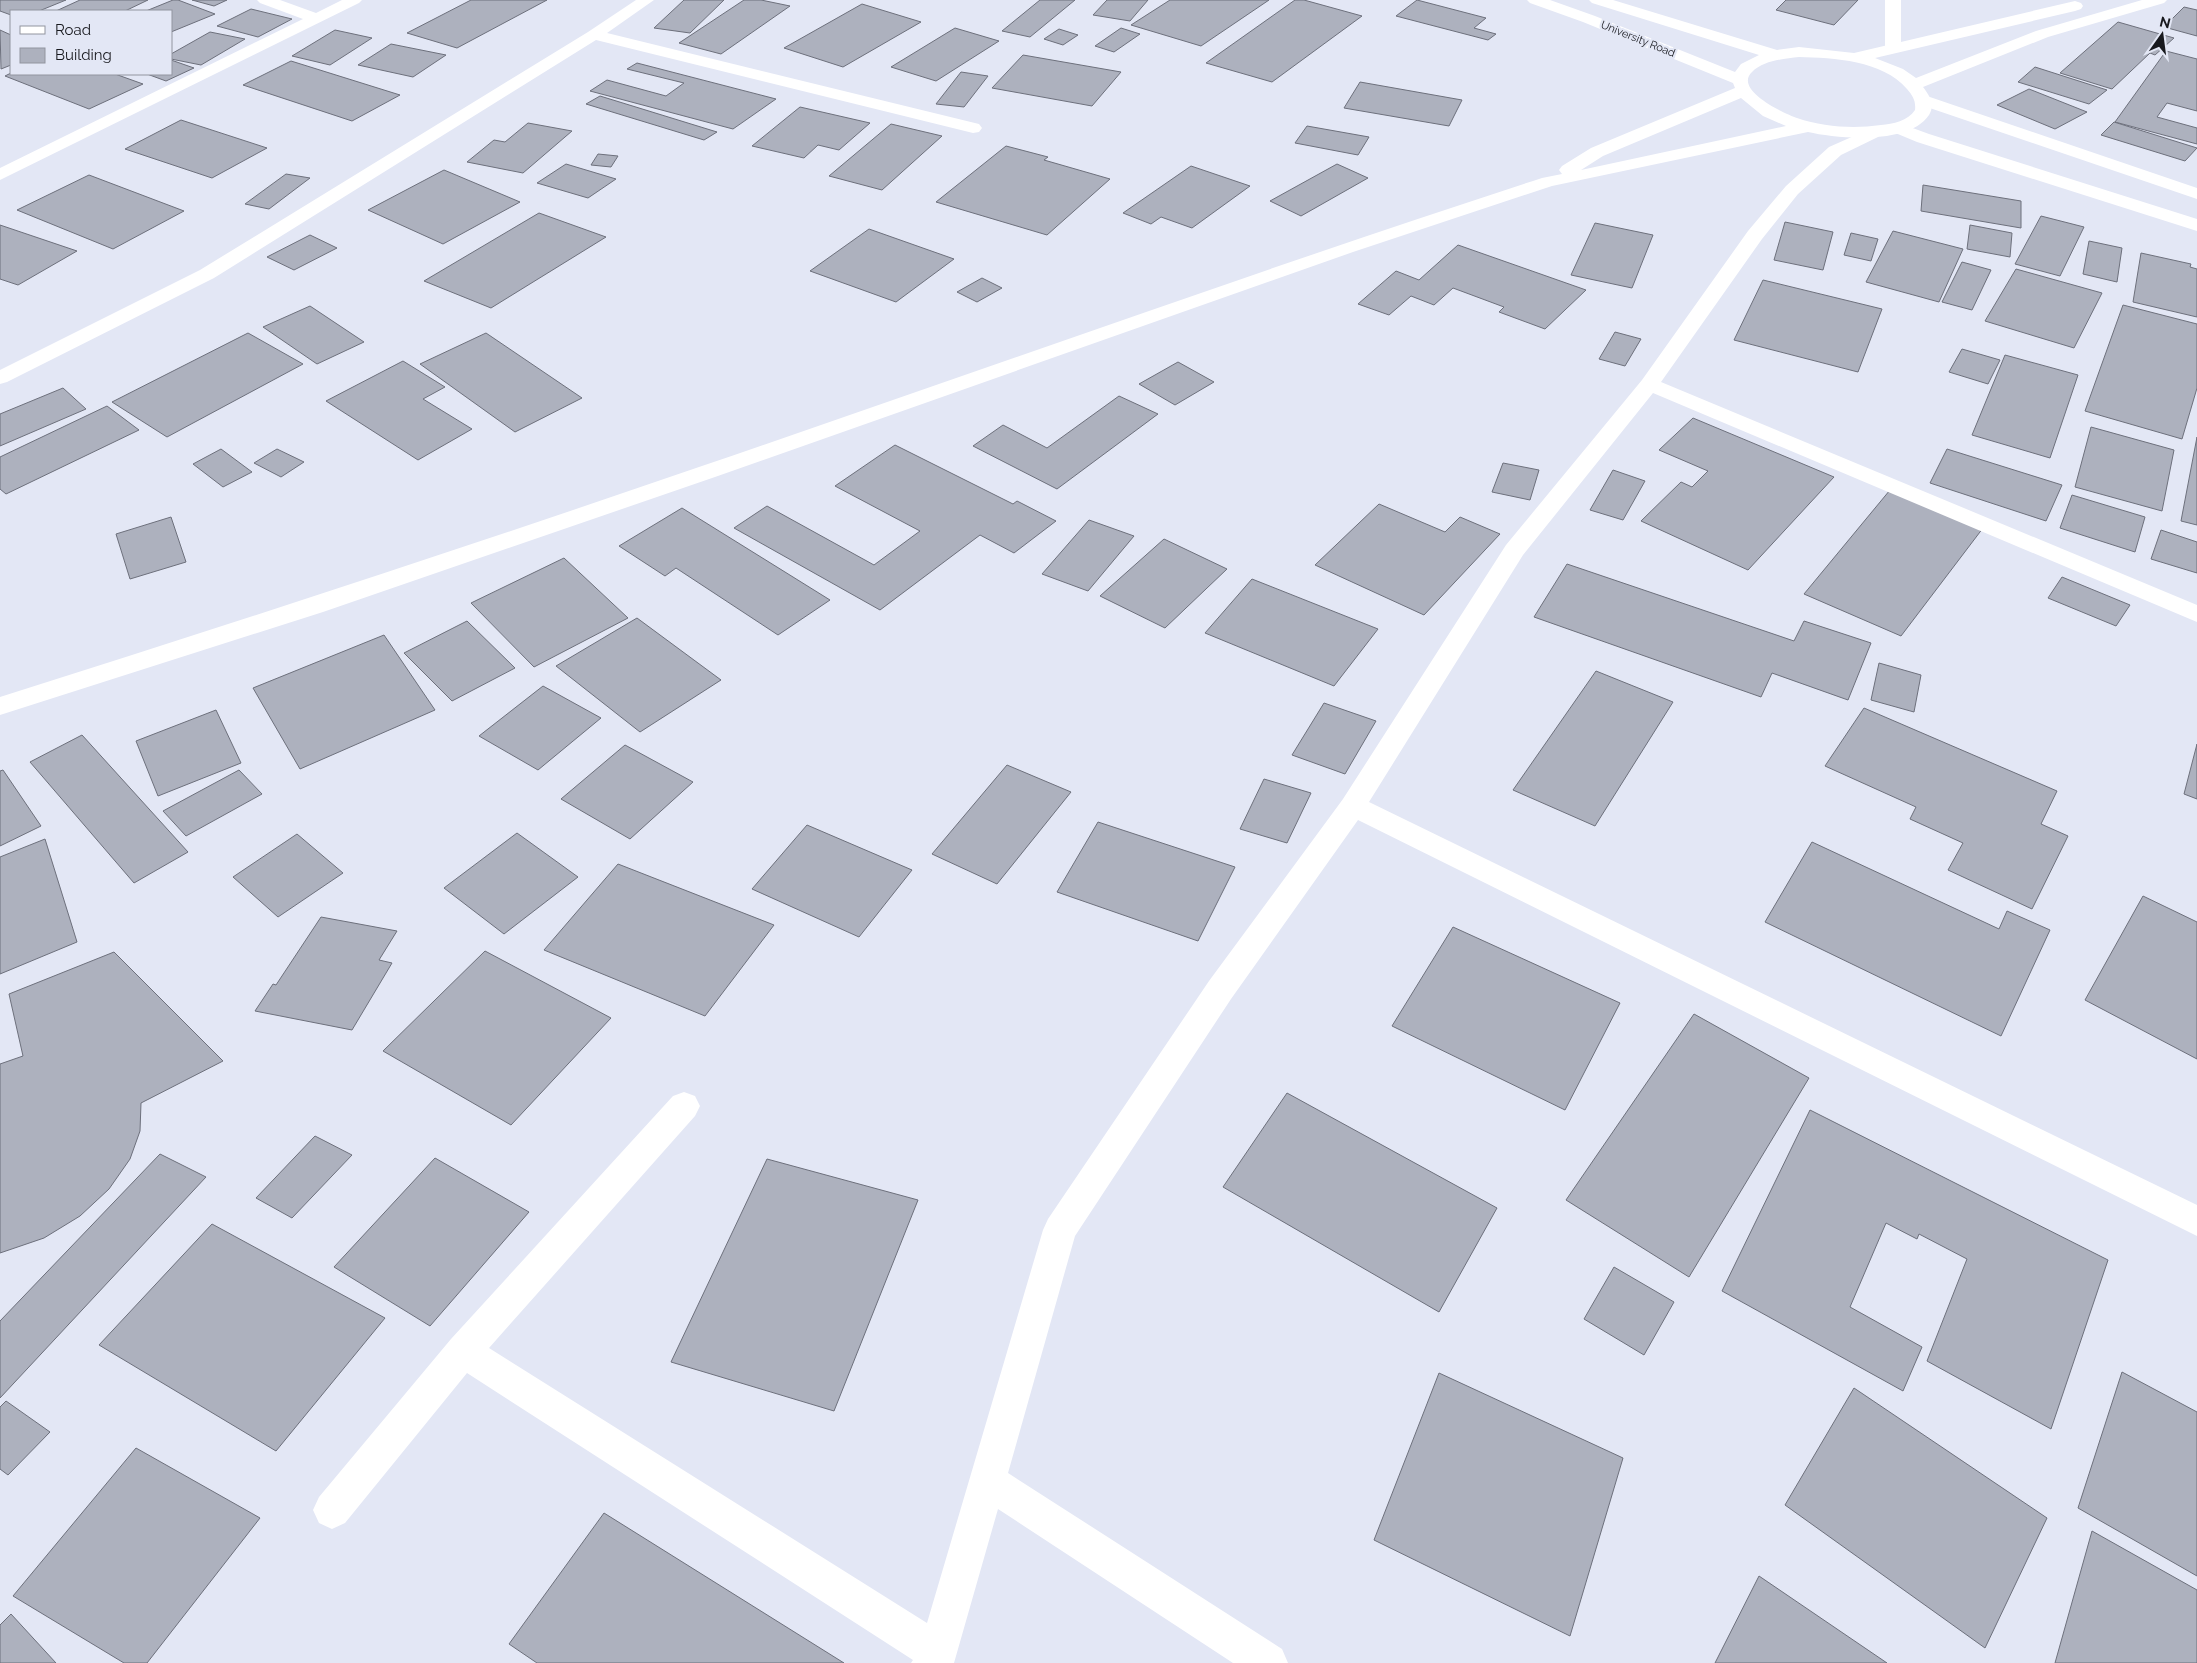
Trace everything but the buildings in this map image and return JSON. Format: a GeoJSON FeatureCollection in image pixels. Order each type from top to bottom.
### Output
{"type":"FeatureCollection","features":[{"type":"Feature","properties":{"kind":"street"},"geometry":{"type":"LineString","coordinates":[[265,0],[316,18]]}},
{"type":"Feature","properties":{"kind":"street"},"geometry":{"type":"LineString","coordinates":[[0,175],[354,0]]}},
{"type":"Feature","properties":{"kind":"street","name":"University Road"},"geometry":{"type":"LineString","coordinates":[[1535,0],[1589,19],[1742,86]]}},
{"type":"Feature","properties":{"kind":"street","name":"University Road"},"geometry":{"type":"LineString","coordinates":[[1597,0],[1776,55]]}},
{"type":"Feature","properties":{"kind":"street"},"geometry":{"type":"LineString","coordinates":[[1893,0],[1893,49]]}},
{"type":"Feature","properties":{"kind":"street"},"geometry":{"type":"LineString","coordinates":[[1919,93],[2042,34],[2159,0]]}},
{"type":"Feature","properties":{"kind":"street"},"geometry":{"type":"LineString","coordinates":[[1853,57],[2091,2]]}},
{"type":"Feature","properties":{"kind":"street"},"geometry":{"type":"LineString","coordinates":[[0,378],[207,274],[594,35],[634,3]]}},
{"type":"Feature","properties":{"kind":"street"},"geometry":{"type":"LineString","coordinates":[[594,35],[973,128]]}},
{"type":"Feature","properties":{"kind":"street"},"geometry":{"type":"LineString","coordinates":[[1919,93],[1923,111],[1914,120],[1899,128],[1872,132],[1840,132],[1806,127],[1778,117],[1756,105],[1742,86],[1745,70],[1757,61],[1776,55],[1799,52],[1853,57],[1878,64],[1899,74],[1919,93],[2197,194]]}},
{"type":"Feature","properties":{"kind":"street"},"geometry":{"type":"LineString","coordinates":[[1548,182],[1597,152],[1742,86]]}},
{"type":"Feature","properties":{"kind":"street"},"geometry":{"type":"LineString","coordinates":[[0,706],[323,602],[716,468],[1346,248],[1548,182],[1806,127]]}},
{"type":"Feature","properties":{"kind":"street"},"geometry":{"type":"LineString","coordinates":[[1899,128],[1923,138],[2197,225]]}},
{"type":"Feature","properties":{"kind":"street"},"geometry":{"type":"LineString","coordinates":[[463,1351],[934,1658],[989,1482],[1060,1230],[1220,990],[1353,806],[1514,550],[1649,384],[1755,235],[1792,190],[1836,151],[1872,132]]}},
{"type":"Feature","properties":{"kind":"street"},"geometry":{"type":"LineString","coordinates":[[1649,384],[2197,614]]}},
{"type":"Feature","properties":{"kind":"street"},"geometry":{"type":"LineString","coordinates":[[1353,806],[2197,1221]]}},
{"type":"Feature","properties":{"kind":"street"},"geometry":{"type":"LineString","coordinates":[[332,1510],[463,1351],[684,1106]]}},
{"type":"Feature","properties":{"kind":"street"},"geometry":{"type":"LineString","coordinates":[[989,1482],[1268,1663]]}}]}
